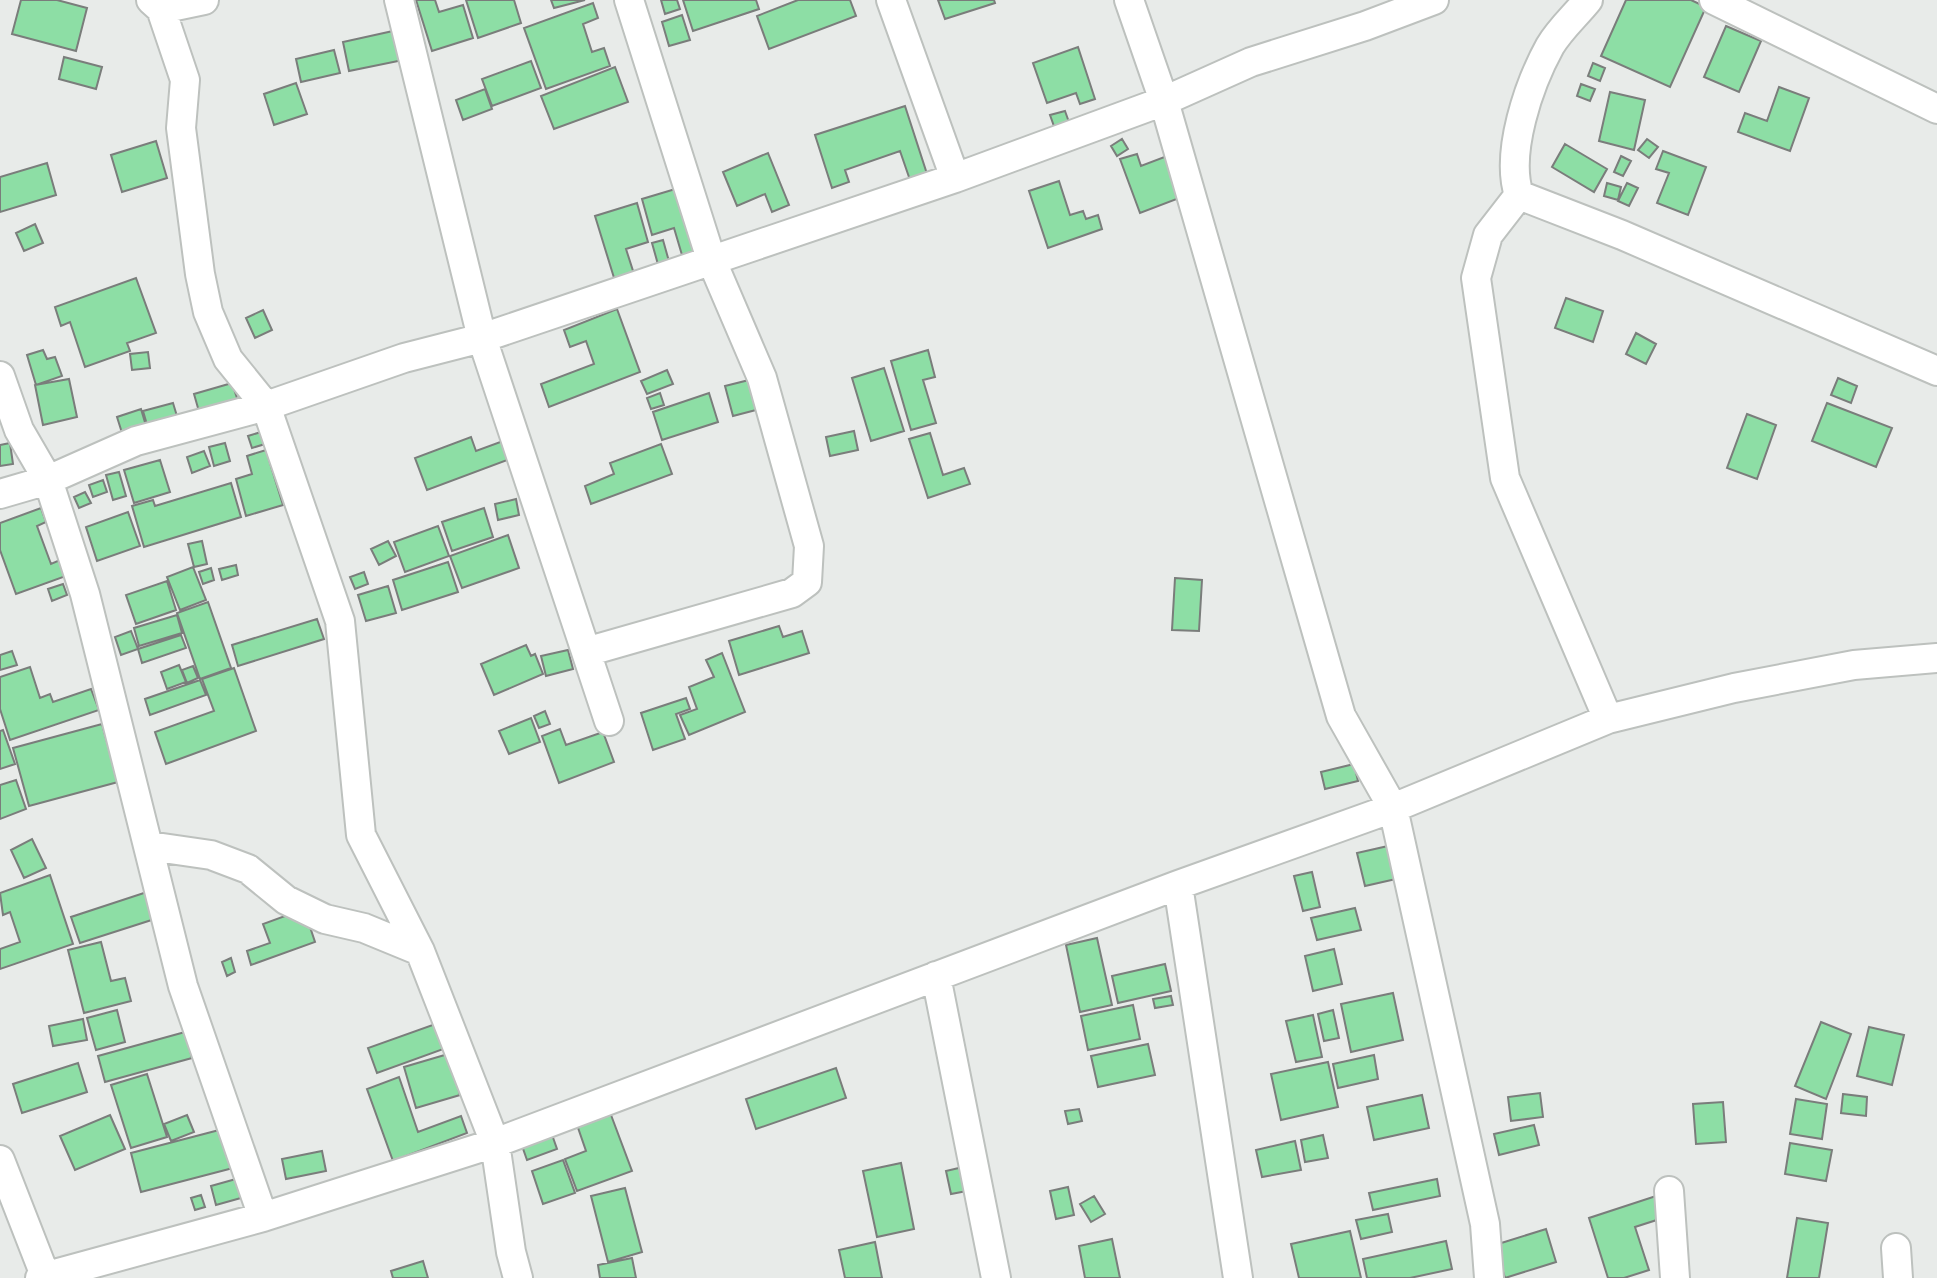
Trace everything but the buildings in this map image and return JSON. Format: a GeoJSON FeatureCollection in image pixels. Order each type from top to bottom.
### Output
{"type":"FeatureCollection","features":[{"type":"Feature","properties":{"kind":"street"},"geometry":{"type":"LineString","coordinates":[[204,0],[156,4],[185,80],[181,128],[200,274],[208,312],[228,359],[266,406],[340,621],[361,835],[420,951],[495,1143],[511,1252],[518,1278]]}},
{"type":"Feature","properties":{"kind":"street"},"geometry":{"type":"LineString","coordinates":[[399,0],[482,338],[609,721]]}},
{"type":"Feature","properties":{"kind":"street"},"geometry":{"type":"LineString","coordinates":[[586,652],[720,611],[792,593],[807,582],[809,546],[762,378],[711,259],[629,0]]}},
{"type":"Feature","properties":{"kind":"street"},"geometry":{"type":"LineString","coordinates":[[891,0],[955,178]]}},
{"type":"Feature","properties":{"kind":"street"},"geometry":{"type":"LineString","coordinates":[[1129,0],[1164,100],[1341,716],[1393,808],[1485,1224],[1489,1278]]}},
{"type":"Feature","properties":{"kind":"street"},"geometry":{"type":"LineString","coordinates":[[0,494],[48,480],[136,441],[266,406],[404,358],[482,338],[955,178],[1164,100],[1251,62],[1365,26],[1434,0]]}},
{"type":"Feature","properties":{"kind":"street"},"geometry":{"type":"LineString","coordinates":[[1519,195],[1514,180],[1519,123],[1550,45],[1588,0]]}},
{"type":"Feature","properties":{"kind":"street"},"geometry":{"type":"LineString","coordinates":[[1714,0],[1937,109]]}},
{"type":"Feature","properties":{"kind":"street"},"geometry":{"type":"LineString","coordinates":[[1519,195],[1633,240],[1937,372]]}},
{"type":"Feature","properties":{"kind":"street"},"geometry":{"type":"LineString","coordinates":[[1519,195],[1488,235],[1476,278],[1505,478],[1608,719]]}},
{"type":"Feature","properties":{"kind":"street"},"geometry":{"type":"LineString","coordinates":[[0,376],[19,430],[48,480],[85,594],[183,986],[263,1217]]}},
{"type":"Feature","properties":{"kind":"street"},"geometry":{"type":"LineString","coordinates":[[0,1160],[44,1277],[263,1217],[495,1143],[1178,885],[1393,808],[1608,719],[1734,688],[1854,665],[1937,658]]}},
{"type":"Feature","properties":{"kind":"street"},"geometry":{"type":"LineString","coordinates":[[149,846],[211,855],[248,869],[286,900],[325,919],[364,928],[420,951]]}},
{"type":"Feature","properties":{"kind":"street"},"geometry":{"type":"LineString","coordinates":[[1178,885],[1238,1278]]}},
{"type":"Feature","properties":{"kind":"street"},"geometry":{"type":"LineString","coordinates":[[936,976],[996,1278]]}},
{"type":"Feature","properties":{"kind":"street"},"geometry":{"type":"LineString","coordinates":[[1669,1191],[1675,1278]]}},
{"type":"Feature","properties":{"kind":"street"},"geometry":{"type":"LineString","coordinates":[[1896,1248],[1898,1278]]}}]}
